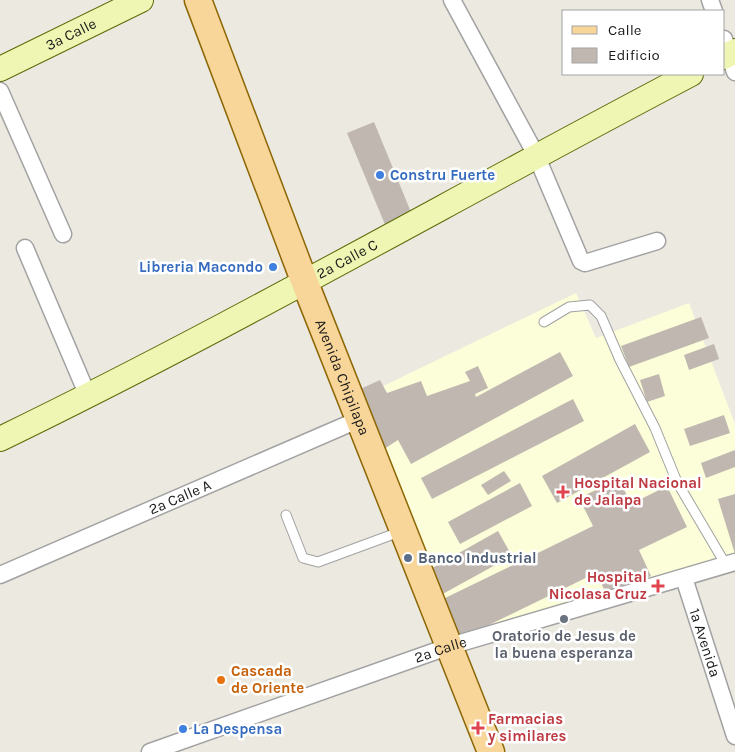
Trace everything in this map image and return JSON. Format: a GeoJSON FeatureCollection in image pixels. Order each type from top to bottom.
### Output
{"type":"FeatureCollection","features":[{"type":"Feature","properties":{"kind":"main road","name":"3a Calle"},"geometry":{"type":"LineString","coordinates":[[0,69],[141,0]]}},
{"type":"Feature","properties":{"kind":"main road","name":"Avenida Chipilapa"},"geometry":{"type":"LineString","coordinates":[[198,0],[305,283],[491,752]]}},
{"type":"Feature","properties":{"kind":"main road","name":"2a Calle C"},"geometry":{"type":"LineString","coordinates":[[0,439],[88,396],[305,283],[536,155],[689,75]]}},
{"type":"Feature","properties":{"kind":"street"},"geometry":{"type":"LineString","coordinates":[[452,0],[536,155],[581,261],[585,263],[599,260],[657,241]]}},
{"type":"Feature","properties":{"kind":"street"},"geometry":{"type":"LineString","coordinates":[[0,91],[63,234]]}},
{"type":"Feature","properties":{"kind":"street"},"geometry":{"type":"LineString","coordinates":[[24,248],[88,396]]}},
{"type":"Feature","properties":{"kind":"street","name":"2a Calle A"},"geometry":{"type":"LineString","coordinates":[[0,575],[360,419]]}},
{"type":"Feature","properties":{"kind":"street","name":"2a Calle"},"geometry":{"type":"LineString","coordinates":[[150,752],[450,646],[730,563]]}},
{"type":"Feature","properties":{"kind":"street","name":"1a Avenida"},"geometry":{"type":"LineString","coordinates":[[684,578],[735,736]]}},
{"type":"Feature","properties":{"kind":"lane"},"geometry":{"type":"LineString","coordinates":[[544,322],[569,307],[590,306],[601,316],[620,360],[655,428],[677,482],[730,563]]}},
{"type":"Feature","properties":{"kind":"lane"},"geometry":{"type":"LineString","coordinates":[[286,515],[303,558],[311,562],[318,562],[402,531]]}},
{"type":"Feature","properties":{"kind":"shaded area","name":"Hospital Nacional de Jalapa"},"geometry":{"type":"Polygon","coordinates":[[[576,293],[596,338],[689,303],[735,424],[735,560],[454,645],[352,401],[576,293]]]}},
{"type":"Feature","properties":{"kind":"building","name":"Constru Fuerte"},"geometry":{"type":"Polygon","coordinates":[[[374,122],[413,217],[386,227],[347,133],[374,122]]]}},
{"type":"Feature","properties":{"kind":"building"},"geometry":{"type":"Polygon","coordinates":[[[701,317],[709,338],[629,367],[621,346],[701,317]]]}},
{"type":"Feature","properties":{"kind":"building"},"geometry":{"type":"Polygon","coordinates":[[[714,344],[719,359],[689,370],[684,355],[714,344]]]}},
{"type":"Feature","properties":{"kind":"building"},"geometry":{"type":"Polygon","coordinates":[[[560,352],[573,376],[411,464],[398,440],[381,451],[356,391],[380,380],[387,393],[421,381],[427,396],[470,381],[465,372],[478,366],[488,388],[475,394],[476,397],[560,352]]]}},
{"type":"Feature","properties":{"kind":"building"},"geometry":{"type":"Polygon","coordinates":[[[659,374],[665,396],[647,402],[640,380],[659,374]]]}},
{"type":"Feature","properties":{"kind":"building"},"geometry":{"type":"Polygon","coordinates":[[[573,399],[584,421],[432,499],[421,478],[573,399]]]}},
{"type":"Feature","properties":{"kind":"building"},"geometry":{"type":"Polygon","coordinates":[[[724,415],[730,433],[690,446],[684,429],[724,415]]]}},
{"type":"Feature","properties":{"kind":"building"},"geometry":{"type":"Polygon","coordinates":[[[635,424],[650,452],[557,503],[542,476],[635,424]]]}},
{"type":"Feature","properties":{"kind":"building"},"geometry":{"type":"Polygon","coordinates":[[[735,450],[735,467],[706,478],[701,463],[735,450]]]}},
{"type":"Feature","properties":{"kind":"building"},"geometry":{"type":"Polygon","coordinates":[[[504,471],[511,481],[488,495],[481,485],[504,471]]]}},
{"type":"Feature","properties":{"kind":"building"},"geometry":{"type":"Polygon","coordinates":[[[619,479],[631,504],[667,486],[687,527],[639,550],[651,576],[608,597],[596,573],[460,639],[441,600],[593,526],[579,498],[619,479]]]}},
{"type":"Feature","properties":{"kind":"building"},"geometry":{"type":"Polygon","coordinates":[[[520,483],[532,506],[460,544],[448,522],[520,483]]]}},
{"type":"Feature","properties":{"kind":"building"},"geometry":{"type":"Polygon","coordinates":[[[735,494],[735,554],[718,499],[735,494]]]}},
{"type":"Feature","properties":{"kind":"building"},"geometry":{"type":"Polygon","coordinates":[[[498,531],[512,556],[439,596],[425,572],[498,531]]]}},
{"type":"Feature","properties":{"kind":"place","name":"Constru Fuerte"},"geometry":{"type":"Point","coordinates":[380,175]}},
{"type":"Feature","properties":{"kind":"place","name":"Libreria Macondo"},"geometry":{"type":"Point","coordinates":[273,267]}},
{"type":"Feature","properties":{"kind":"place","name":"Hospital Nacional de Jalapa"},"geometry":{"type":"Point","coordinates":[563,492]}},
{"type":"Feature","properties":{"kind":"place","name":"Banco Industrial"},"geometry":{"type":"Point","coordinates":[408,558]}},
{"type":"Feature","properties":{"kind":"place","name":"Hospital Nicolasa Cruz"},"geometry":{"type":"Point","coordinates":[658,586]}},
{"type":"Feature","properties":{"kind":"place","name":"Oratorio de Jesus de la buena esperanza"},"geometry":{"type":"Point","coordinates":[564,619]}},
{"type":"Feature","properties":{"kind":"place","name":"Cascada de Oriente"},"geometry":{"type":"Point","coordinates":[221,680]}},
{"type":"Feature","properties":{"kind":"place","name":"Farmacias y similares"},"geometry":{"type":"Point","coordinates":[478,728]}},
{"type":"Feature","properties":{"kind":"place","name":"La Despensa"},"geometry":{"type":"Point","coordinates":[183,729]}}]}
